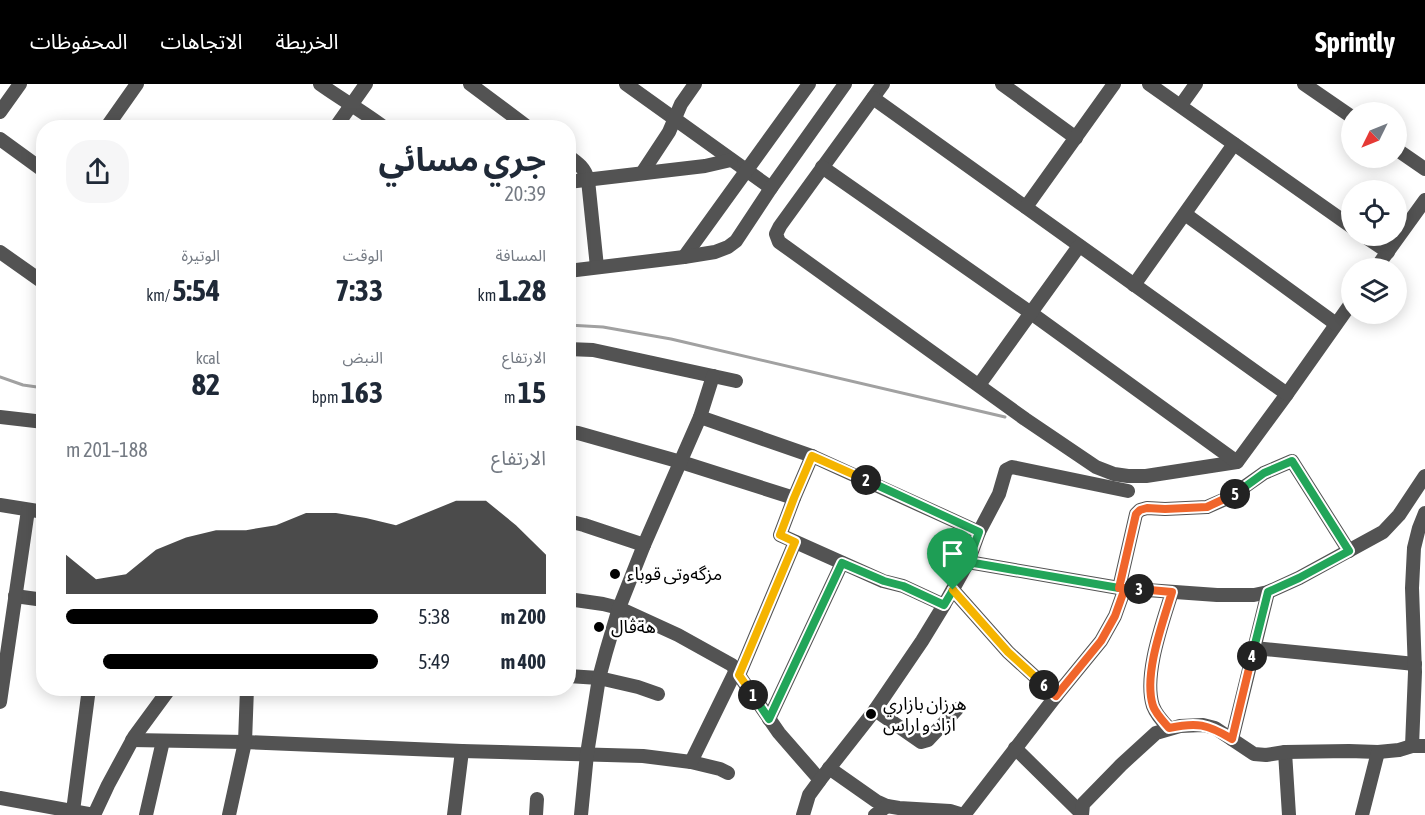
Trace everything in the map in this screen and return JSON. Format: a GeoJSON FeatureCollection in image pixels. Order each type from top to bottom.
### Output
{"type":"FeatureCollection","features":[{"type":"Feature","properties":{"kind":"street"},"geometry":{"type":"LineString","coordinates":[[0,112],[20,84]]}},
{"type":"Feature","properties":{"kind":"street"},"geometry":{"type":"LineString","coordinates":[[112,120],[137,84]]}},
{"type":"Feature","properties":{"kind":"street"},"geometry":{"type":"LineString","coordinates":[[320,84],[375,120]]}},
{"type":"Feature","properties":{"kind":"street"},"geometry":{"type":"LineString","coordinates":[[341,120],[366,84]]}},
{"type":"Feature","properties":{"kind":"street"},"geometry":{"type":"LineString","coordinates":[[470,84],[518,120]]}},
{"type":"Feature","properties":{"kind":"street"},"geometry":{"type":"LineString","coordinates":[[626,84],[771,188]]}},
{"type":"Feature","properties":{"kind":"street"},"geometry":{"type":"LineString","coordinates":[[642,173],[669,132],[681,104],[695,84]]}},
{"type":"Feature","properties":{"kind":"street"},"geometry":{"type":"LineString","coordinates":[[684,257],[809,84]]}},
{"type":"Feature","properties":{"kind":"street"},"geometry":{"type":"LineString","coordinates":[[576,270],[684,257],[715,252],[728,247],[736,241],[845,84]]}},
{"type":"Feature","properties":{"kind":"street"},"geometry":{"type":"LineString","coordinates":[[883,84],[780,226],[776,234],[779,242],[1025,419],[1096,467],[1114,474],[1146,476],[1237,462],[1341,317]]}},
{"type":"Feature","properties":{"kind":"street"},"geometry":{"type":"LineString","coordinates":[[1002,84],[1076,138]]}},
{"type":"Feature","properties":{"kind":"street"},"geometry":{"type":"LineString","coordinates":[[1026,207],[1114,84]]}},
{"type":"Feature","properties":{"kind":"street"},"geometry":{"type":"LineString","coordinates":[[1149,84],[1341,219]]}},
{"type":"Feature","properties":{"kind":"street"},"geometry":{"type":"LineString","coordinates":[[1181,105],[1196,84]]}},
{"type":"Feature","properties":{"kind":"street"},"geometry":{"type":"LineString","coordinates":[[1304,84],[1341,109]]}},
{"type":"Feature","properties":{"kind":"street"},"geometry":{"type":"LineString","coordinates":[[873,98],[1287,394]]}},
{"type":"Feature","properties":{"kind":"street"},"geometry":{"type":"LineString","coordinates":[[0,139],[36,165]]}},
{"type":"Feature","properties":{"kind":"street"},"geometry":{"type":"LineString","coordinates":[[1134,285],[1234,144]]}},
{"type":"Feature","properties":{"kind":"street"},"geometry":{"type":"LineString","coordinates":[[1407,157],[1425,170]]}},
{"type":"Feature","properties":{"kind":"street"},"geometry":{"type":"LineString","coordinates":[[576,181],[705,166],[731,160]]}},
{"type":"Feature","properties":{"kind":"street"},"geometry":{"type":"LineString","coordinates":[[576,162],[586,172],[588,180],[597,267]]}},
{"type":"Feature","properties":{"kind":"street"},"geometry":{"type":"LineString","coordinates":[[822,167],[1031,313],[1237,462]]}},
{"type":"Feature","properties":{"kind":"street"},"geometry":{"type":"LineString","coordinates":[[1384,258],[1425,200]]}},
{"type":"Feature","properties":{"kind":"street"},"geometry":{"type":"LineString","coordinates":[[1185,213],[1336,324]]}},
{"type":"Feature","properties":{"kind":"street"},"geometry":{"type":"LineString","coordinates":[[979,385],[1078,246]]}},
{"type":"Feature","properties":{"kind":"street"},"geometry":{"type":"LineString","coordinates":[[1379,246],[1388,252]]}},
{"type":"Feature","properties":{"kind":"street"},"geometry":{"type":"LineString","coordinates":[[0,252],[36,277]]}},
{"type":"Feature","properties":{"kind":"street"},"geometry":{"type":"LineString","coordinates":[[576,349],[593,350],[736,381]]}},
{"type":"Feature","properties":{"kind":"street"},"geometry":{"type":"LineString","coordinates":[[581,815],[586,754],[598,678],[619,608],[700,417],[713,376]]}},
{"type":"Feature","properties":{"kind":"street"},"geometry":{"type":"LineString","coordinates":[[0,417],[36,421]]}},
{"type":"Feature","properties":{"kind":"street"},"geometry":{"type":"LineString","coordinates":[[700,417],[812,456],[979,532]]}},
{"type":"Feature","properties":{"kind":"street"},"geometry":{"type":"LineString","coordinates":[[576,433],[681,462],[794,498]]}},
{"type":"Feature","properties":{"kind":"street"},"geometry":{"type":"LineString","coordinates":[[812,456],[780,535],[944,605]]}},
{"type":"Feature","properties":{"kind":"street"},"geometry":{"type":"LineString","coordinates":[[576,600],[619,608],[678,635],[732,665],[779,733],[824,774],[888,806],[932,812],[950,811],[963,815],[1101,641],[1115,616],[1136,514],[1140,510],[1207,507],[1230,497],[1264,473],[1292,461],[1349,551]]}},
{"type":"Feature","properties":{"kind":"street"},"geometry":{"type":"LineString","coordinates":[[803,815],[809,795],[875,710],[922,641],[953,590],[999,494],[1006,470],[1012,468],[1128,491]]}},
{"type":"Feature","properties":{"kind":"street"},"geometry":{"type":"LineString","coordinates":[[968,562],[1122,588],[1216,595],[1254,595],[1268,592],[1299,578],[1383,532],[1399,515],[1425,476]]}},
{"type":"Feature","properties":{"kind":"street"},"geometry":{"type":"LineString","coordinates":[[1410,497],[1425,508]]}},
{"type":"Feature","properties":{"kind":"street"},"geometry":{"type":"LineString","coordinates":[[0,505],[36,511]]}},
{"type":"Feature","properties":{"kind":"street"},"geometry":{"type":"LineString","coordinates":[[0,702],[28,510]]}},
{"type":"Feature","properties":{"kind":"street"},"geometry":{"type":"LineString","coordinates":[[1081,814],[1083,804],[1121,765],[1156,733],[1169,728],[1203,725],[1215,728],[1254,754],[1266,755],[1285,752],[1378,752],[1419,746],[1418,588],[1414,548],[1425,513]]}},
{"type":"Feature","properties":{"kind":"street"},"geometry":{"type":"LineString","coordinates":[[576,523],[644,545]]}},
{"type":"Feature","properties":{"kind":"street"},"geometry":{"type":"LineString","coordinates":[[691,762],[737,673],[795,542]]}},
{"type":"Feature","properties":{"kind":"street"},"geometry":{"type":"LineString","coordinates":[[769,719],[842,563]]}},
{"type":"Feature","properties":{"kind":"street"},"geometry":{"type":"LineString","coordinates":[[953,590],[1008,652],[1056,696]]}},
{"type":"Feature","properties":{"kind":"street"},"geometry":{"type":"LineString","coordinates":[[1169,728],[1159,717],[1153,705],[1151,683],[1153,655],[1172,592]]}},
{"type":"Feature","properties":{"kind":"street"},"geometry":{"type":"LineString","coordinates":[[1232,739],[1268,592]]}},
{"type":"Feature","properties":{"kind":"street"},"geometry":{"type":"LineString","coordinates":[[15,596],[36,599]]}},
{"type":"Feature","properties":{"kind":"street"},"geometry":{"type":"LineString","coordinates":[[1254,648],[1418,669]]}},
{"type":"Feature","properties":{"kind":"street"},"geometry":{"type":"LineString","coordinates":[[576,677],[598,678],[658,694]]}},
{"type":"Feature","properties":{"kind":"street"},"geometry":{"type":"LineString","coordinates":[[73,812],[88,696]]}},
{"type":"Feature","properties":{"kind":"street"},"geometry":{"type":"LineString","coordinates":[[0,798],[94,815],[132,740],[164,696]]}},
{"type":"Feature","properties":{"kind":"street"},"geometry":{"type":"LineString","coordinates":[[229,815],[245,742],[248,696]]}},
{"type":"Feature","properties":{"kind":"street"},"geometry":{"type":"LineString","coordinates":[[875,710],[921,742],[928,740],[957,709]]}},
{"type":"Feature","properties":{"kind":"street"},"geometry":{"type":"LineString","coordinates":[[132,740],[643,756],[691,762],[728,773]]}},
{"type":"Feature","properties":{"kind":"street"},"geometry":{"type":"LineString","coordinates":[[146,815],[163,741]]}},
{"type":"Feature","properties":{"kind":"street"},"geometry":{"type":"LineString","coordinates":[[1015,748],[1081,814]]}},
{"type":"Feature","properties":{"kind":"street"},"geometry":{"type":"LineString","coordinates":[[454,815],[462,751]]}},
{"type":"Feature","properties":{"kind":"street"},"geometry":{"type":"LineString","coordinates":[[1285,752],[1289,815]]}},
{"type":"Feature","properties":{"kind":"street"},"geometry":{"type":"LineString","coordinates":[[1362,815],[1378,752]]}},
{"type":"Feature","properties":{"kind":"street"},"geometry":{"type":"LineString","coordinates":[[536,815],[537,799]]}},
{"type":"Feature","properties":{"kind":"street"},"geometry":{"type":"LineString","coordinates":[[875,815],[888,806]]}},
{"type":"Feature","properties":{"kind":"waterway"},"geometry":{"type":"LineString","coordinates":[[576,325],[603,327],[671,339],[1005,417]]}},
{"type":"Feature","properties":{"kind":"waterway"},"geometry":{"type":"LineString","coordinates":[[0,377],[36,387]]}},
{"type":"Feature","properties":{"kind":"place","name":"مزگەوتی قوباء"},"geometry":{"type":"Point","coordinates":[615,574]}},
{"type":"Feature","properties":{"kind":"place","name":"هةڤال"},"geometry":{"type":"Point","coordinates":[599,627]}},
{"type":"Feature","properties":{"kind":"place","name":"هرزان بازاري ازاد و اراس"},"geometry":{"type":"Point","coordinates":[871,714]}},
{"type":"Feature","properties":{"kind":"route"},"geometry":{"type":"LineString","coordinates":[[953,590],[944,605],[903,586],[884,581],[842,563],[769,719],[739,675],[795,542],[780,535],[812,456],[979,532],[968,562],[1119,588],[1125,588],[1172,592],[1153,655],[1151,670],[1153,705],[1159,717],[1169,728],[1203,725],[1215,728],[1232,739],[1268,592],[1349,551],[1292,461],[1264,473],[1230,497],[1207,507],[1140,510],[1136,514],[1119,588],[1125,588],[1115,616],[1101,641],[1056,696],[994,638],[953,590]]}}]}
